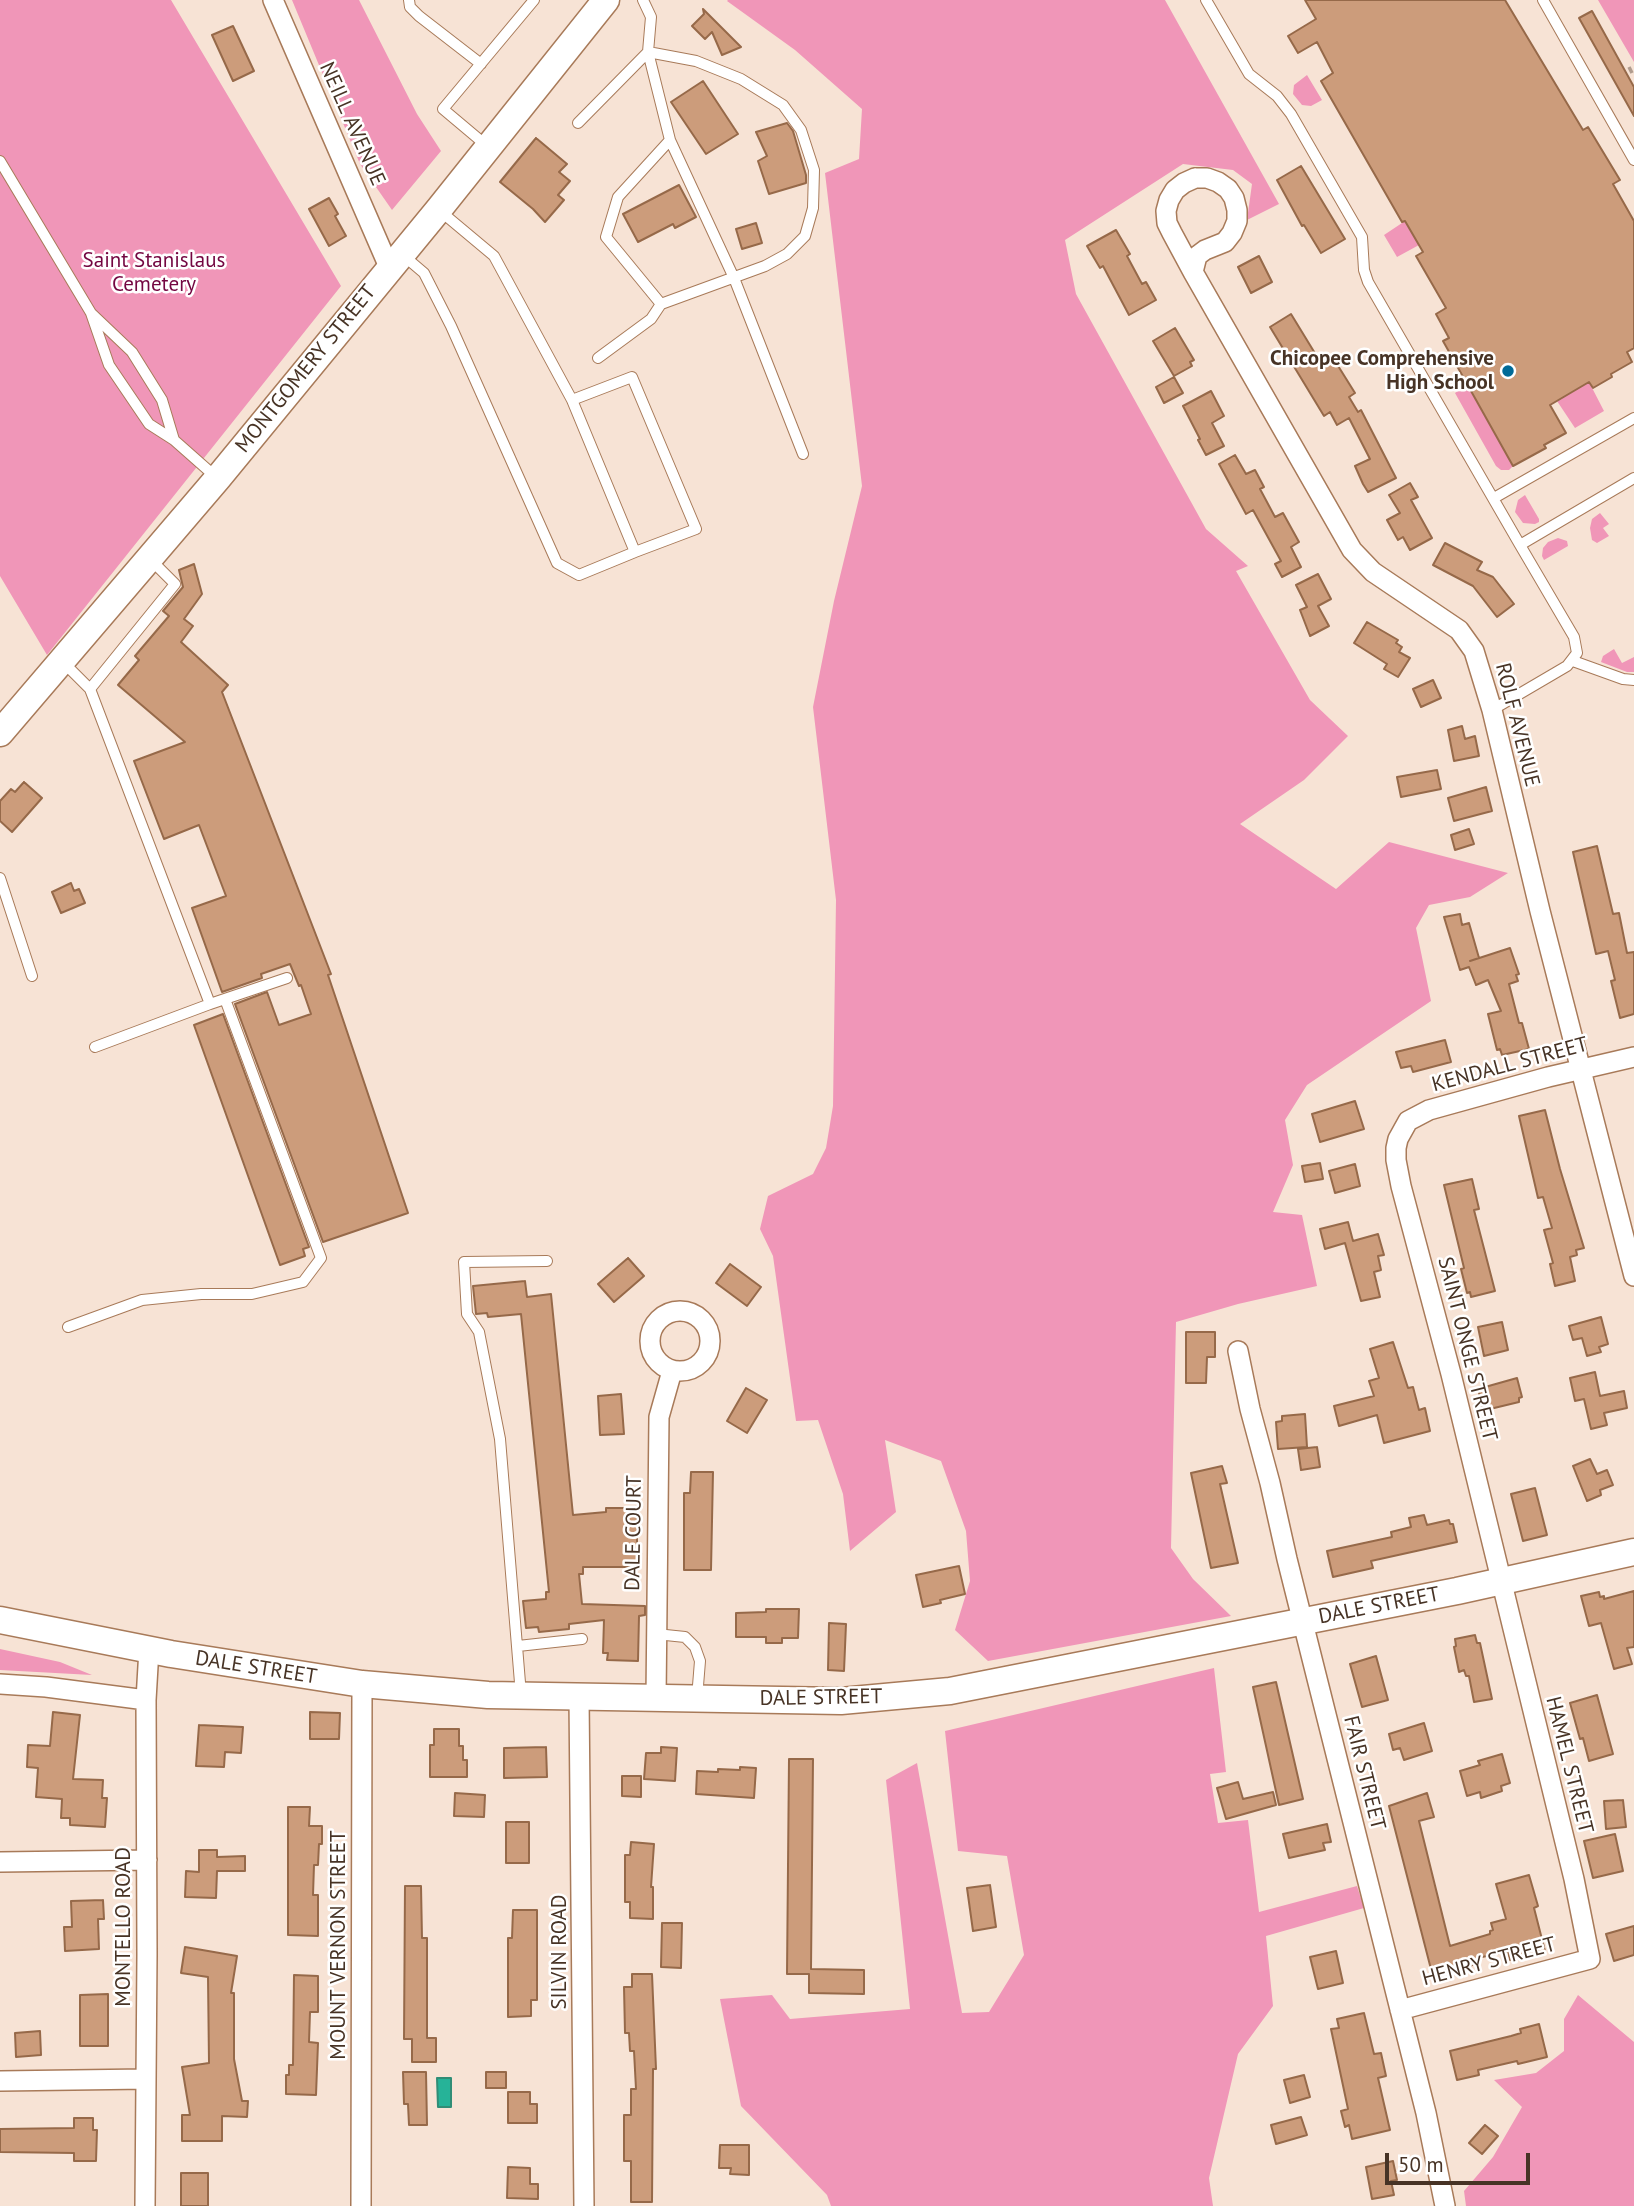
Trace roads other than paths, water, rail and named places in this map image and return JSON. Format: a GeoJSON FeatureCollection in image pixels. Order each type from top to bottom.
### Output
{"type":"FeatureCollection","features":[{"type":"Feature","properties":{"kind":"street","name":"NEILL AVENUE"},"geometry":{"type":"LineString","coordinates":[[273,0],[395,260]]}},
{"type":"Feature","properties":{"kind":"street","name":"MONTGOMERY STREET"},"geometry":{"type":"LineString","coordinates":[[0,733],[218,478],[606,0]]}},
{"type":"Feature","properties":{"kind":"street","name":"ROLF AVENUE"},"geometry":{"type":"LineString","coordinates":[[1193,272],[1197,256],[1225,242],[1233,233],[1237,222],[1234,198],[1228,189],[1207,178],[1195,178],[1175,190],[1166,211],[1167,222],[1193,272],[1352,550],[1373,572],[1437,614],[1466,638],[1479,666],[1634,1276]]}},
{"type":"Feature","properties":{"kind":"street","name":"KENDALL STREET"},"geometry":{"type":"LineString","coordinates":[[1404,1128],[1415,1117],[1444,1105],[1634,1057]]}},
{"type":"Feature","properties":{"kind":"street","name":"SAINT ONGE STREET"},"geometry":{"type":"LineString","coordinates":[[1404,1128],[1396,1148],[1401,1186],[1451,1374],[1501,1581]]}},
{"type":"Feature","properties":{"kind":"street","name":"FAIR STREET"},"geometry":{"type":"LineString","coordinates":[[1238,1351],[1250,1409],[1426,2113],[1445,2206]]}},
{"type":"Feature","properties":{"kind":"street","name":"DALE COURT"},"geometry":{"type":"LineString","coordinates":[[656,1698],[659,1417],[672,1371]]}},
{"type":"Feature","properties":{"kind":"street","name":"DALE STREET"},"geometry":{"type":"LineString","coordinates":[[0,1620],[149,1649],[362,1684],[488,1695],[841,1701],[950,1691],[1634,1552]]}},
{"type":"Feature","properties":{"kind":"street","name":"HAMEL STREET"},"geometry":{"type":"LineString","coordinates":[[1501,1581],[1574,1879],[1590,1959]]}},
{"type":"Feature","properties":{"kind":"street","name":"MONTELLO ROAD"},"geometry":{"type":"LineString","coordinates":[[145,2206],[146,1700],[149,1649]]}},
{"type":"Feature","properties":{"kind":"street"},"geometry":{"type":"LineString","coordinates":[[0,1684],[146,1700]]}},
{"type":"Feature","properties":{"kind":"street","name":"MOUNT VERNON STREET"},"geometry":{"type":"LineString","coordinates":[[361,2206],[362,1684]]}},
{"type":"Feature","properties":{"kind":"street","name":"SILVIN ROAD"},"geometry":{"type":"LineString","coordinates":[[579,1697],[584,2206]]}},
{"type":"Feature","properties":{"kind":"street"},"geometry":{"type":"LineString","coordinates":[[0,1862],[147,1860]]}},
{"type":"Feature","properties":{"kind":"street","name":"HENRY STREET"},"geometry":{"type":"LineString","coordinates":[[1400,2010],[1590,1959]]}},
{"type":"Feature","properties":{"kind":"street"},"geometry":{"type":"LineString","coordinates":[[0,2081],[146,2079]]}},
{"type":"Feature","properties":{"kind":"lane"},"geometry":{"type":"LineString","coordinates":[[409,0],[410,7],[419,16],[481,64]]}},
{"type":"Feature","properties":{"kind":"lane"},"geometry":{"type":"LineString","coordinates":[[488,146],[443,109],[534,0]]}},
{"type":"Feature","properties":{"kind":"lane"},"geometry":{"type":"LineString","coordinates":[[643,0],[651,17],[649,52],[670,140],[734,278],[803,454]]}},
{"type":"Feature","properties":{"kind":"lane"},"geometry":{"type":"LineString","coordinates":[[1206,0],[1248,74],[1278,96],[1291,114],[1362,237],[1364,270],[1368,282],[1578,646],[1573,661],[1492,710]]}},
{"type":"Feature","properties":{"kind":"lane"},"geometry":{"type":"LineString","coordinates":[[1543,0],[1634,160]]}},
{"type":"Feature","properties":{"kind":"lane"},"geometry":{"type":"LineString","coordinates":[[578,124],[649,52]]}},
{"type":"Feature","properties":{"kind":"lane"},"geometry":{"type":"LineString","coordinates":[[598,358],[651,320],[661,304],[765,266],[788,254],[804,236],[813,208],[814,170],[801,130],[783,105],[741,79],[696,61],[649,52]]}},
{"type":"Feature","properties":{"kind":"lane"},"geometry":{"type":"LineString","coordinates":[[661,304],[606,237],[618,197],[670,140]]}},
{"type":"Feature","properties":{"kind":"lane"},"geometry":{"type":"LineString","coordinates":[[0,161],[91,313],[109,365],[149,424],[174,440],[218,478]]}},
{"type":"Feature","properties":{"kind":"lane"},"geometry":{"type":"LineString","coordinates":[[439,209],[495,256],[572,400],[635,552]]}},
{"type":"Feature","properties":{"kind":"lane"},"geometry":{"type":"LineString","coordinates":[[395,260],[424,273],[557,563],[579,575],[696,529],[632,377],[572,400]]}},
{"type":"Feature","properties":{"kind":"lane"},"geometry":{"type":"LineString","coordinates":[[91,313],[132,352],[162,400],[174,440]]}},
{"type":"Feature","properties":{"kind":"lane"},"geometry":{"type":"LineString","coordinates":[[1494,498],[1634,418]]}},
{"type":"Feature","properties":{"kind":"lane"},"geometry":{"type":"LineString","coordinates":[[1521,545],[1634,478]]}},
{"type":"Feature","properties":{"kind":"lane"},"geometry":{"type":"LineString","coordinates":[[90,689],[175,584],[150,559]]}},
{"type":"Feature","properties":{"kind":"lane"},"geometry":{"type":"LineString","coordinates":[[1573,661],[1623,680],[1634,680]]}},
{"type":"Feature","properties":{"kind":"lane"},"geometry":{"type":"LineString","coordinates":[[63,662],[90,689],[210,1004]]}},
{"type":"Feature","properties":{"kind":"lane"},"geometry":{"type":"LineString","coordinates":[[0,878],[32,976]]}},
{"type":"Feature","properties":{"kind":"lane"},"geometry":{"type":"LineString","coordinates":[[95,1047],[287,978]]}},
{"type":"Feature","properties":{"kind":"lane"},"geometry":{"type":"LineString","coordinates":[[68,1327],[142,1300],[201,1294],[252,1294],[303,1282],[321,1258],[225,999]]}},
{"type":"Feature","properties":{"kind":"lane"},"geometry":{"type":"LineString","coordinates":[[521,1696],[500,1438],[479,1332],[467,1314],[464,1262],[547,1261]]}},
{"type":"Feature","properties":{"kind":"lane"},"geometry":{"type":"LineString","coordinates":[[656,1634],[685,1637],[695,1647],[700,1661],[697,1699]]}},
{"type":"Feature","properties":{"kind":"lane"},"geometry":{"type":"LineString","coordinates":[[519,1646],[582,1639]]}},
{"type":"Feature","properties":{"kind":"water"},"geometry":{"type":"Polygon","coordinates":[[[437,2078],[451,2078],[451,2107],[438,2107],[437,2078]]]}},
{"type":"Feature","properties":{"kind":"place","name":"Chicopee Comprehensive High School"},"geometry":{"type":"Point","coordinates":[1508,371]}},
{"type":"Feature","properties":{"kind":"park label","name":"Saint Stanislaus Cemetery"},"geometry":{"type":"Point","coordinates":[154,273]}}]}
